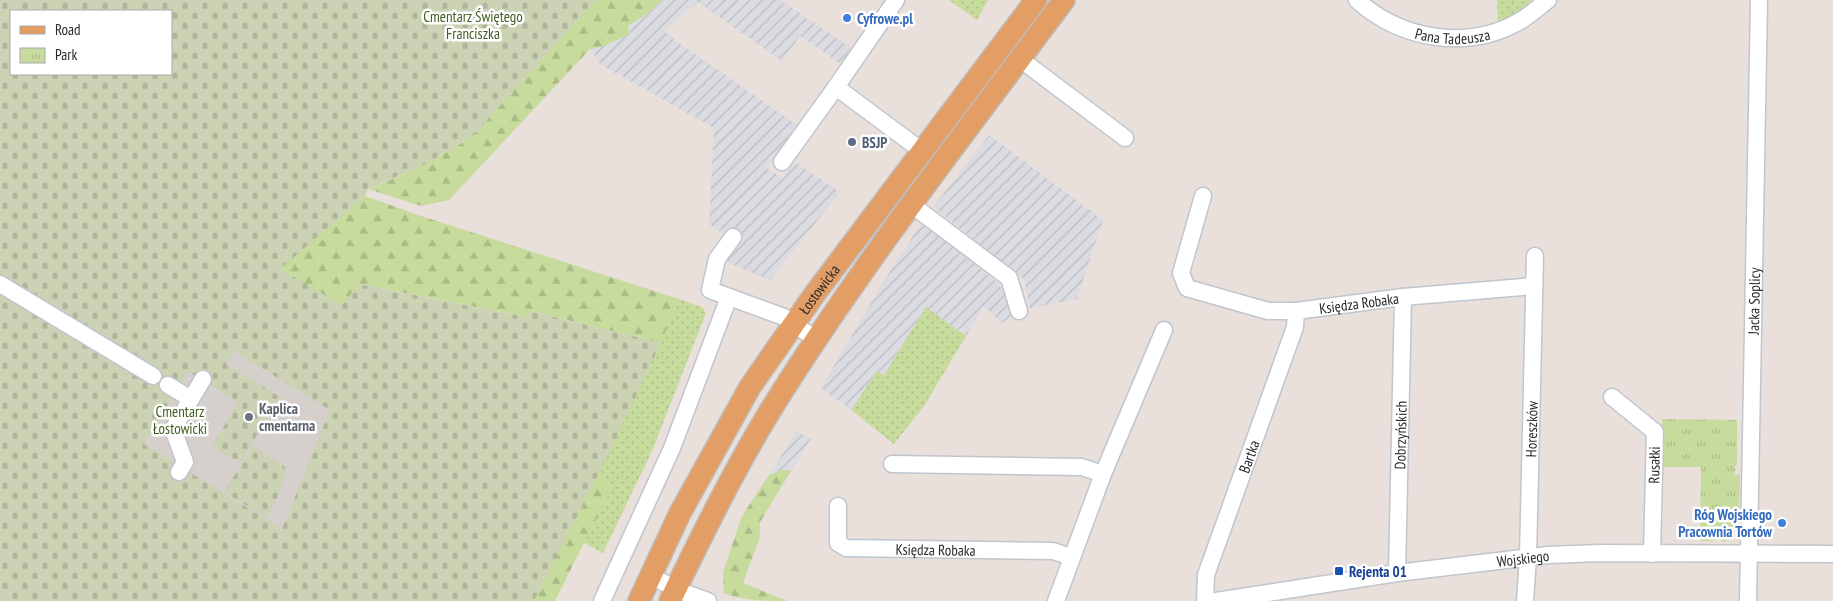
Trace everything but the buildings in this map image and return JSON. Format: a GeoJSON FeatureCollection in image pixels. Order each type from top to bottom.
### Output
{"type":"FeatureCollection","features":[{"type":"Feature","properties":{"kind":"main road","name":"Łostowicka"},"geometry":{"type":"LineString","coordinates":[[639,601],[680,513],[732,416],[750,387],[794,323],[1036,0]]}},
{"type":"Feature","properties":{"kind":"main road","name":"Łostowicka"},"geometry":{"type":"LineString","coordinates":[[673,595],[753,441],[817,340],[868,264],[1064,0]]}},
{"type":"Feature","properties":{"kind":"street"},"geometry":{"type":"LineString","coordinates":[[782,162],[896,0]]}},
{"type":"Feature","properties":{"kind":"street","name":"Pana Tadeusza"},"geometry":{"type":"LineString","coordinates":[[1357,0],[1371,12],[1402,28],[1436,37],[1462,38],[1494,33],[1528,16],[1548,0]]}},
{"type":"Feature","properties":{"kind":"street","name":"Jacka Soplicy"},"geometry":{"type":"LineString","coordinates":[[1748,601],[1759,0]]}},
{"type":"Feature","properties":{"kind":"street"},"geometry":{"type":"LineString","coordinates":[[1020,59],[1125,138]]}},
{"type":"Feature","properties":{"kind":"street"},"geometry":{"type":"LineString","coordinates":[[836,87],[922,151]]}},
{"type":"Feature","properties":{"kind":"street","name":"Księdza Robaka"},"geometry":{"type":"LineString","coordinates":[[1203,196],[1181,273],[1186,288],[1268,311],[1296,311],[1403,298],[1534,286]]}},
{"type":"Feature","properties":{"kind":"street"},"geometry":{"type":"LineString","coordinates":[[912,205],[1009,278],[1019,311]]}},
{"type":"Feature","properties":{"kind":"street"},"geometry":{"type":"LineString","coordinates":[[733,237],[717,259],[710,290],[766,310],[794,323],[817,340]]}},
{"type":"Feature","properties":{"kind":"street","name":"Horeszków"},"geometry":{"type":"LineString","coordinates":[[1525,601],[1528,556],[1535,256]]}},
{"type":"Feature","properties":{"kind":"street"},"geometry":{"type":"LineString","coordinates":[[0,284],[153,376]]}},
{"type":"Feature","properties":{"kind":"street"},"geometry":{"type":"LineString","coordinates":[[602,601],[672,448],[729,297]]}},
{"type":"Feature","properties":{"kind":"street","name":"Dobrzyńskich"},"geometry":{"type":"LineString","coordinates":[[1397,573],[1403,298]]}},
{"type":"Feature","properties":{"kind":"street","name":"Bartka"},"geometry":{"type":"LineString","coordinates":[[1205,601],[1206,575],[1295,327],[1296,311]]}},
{"type":"Feature","properties":{"kind":"street"},"geometry":{"type":"LineString","coordinates":[[1056,601],[1103,474],[1164,330]]}},
{"type":"Feature","properties":{"kind":"street"},"geometry":{"type":"LineString","coordinates":[[179,472],[185,462],[173,429],[203,379]]}},
{"type":"Feature","properties":{"kind":"street"},"geometry":{"type":"LineString","coordinates":[[168,385],[191,399]]}},
{"type":"Feature","properties":{"kind":"street","name":"Rusałki"},"geometry":{"type":"LineString","coordinates":[[1612,397],[1655,432],[1652,554]]}},
{"type":"Feature","properties":{"kind":"street"},"geometry":{"type":"LineString","coordinates":[[892,464],[1082,467],[1103,474]]}},
{"type":"Feature","properties":{"kind":"street","name":"Księdza Robaka"},"geometry":{"type":"LineString","coordinates":[[838,506],[838,543],[846,548],[1053,551],[1071,557]]}},
{"type":"Feature","properties":{"kind":"street","name":"Wojskiego"},"geometry":{"type":"LineString","coordinates":[[1216,601],[1258,598],[1397,573],[1528,556],[1600,553],[1833,554]]}},
{"type":"Feature","properties":{"kind":"street"},"geometry":{"type":"LineString","coordinates":[[650,576],[673,595],[708,601]]}},
{"type":"Feature","properties":{"kind":"shaded area"},"geometry":{"type":"Polygon","coordinates":[[[662,0],[780,0],[851,48],[840,63],[800,36],[782,61],[698,2],[664,30],[676,41],[797,125],[767,168],[783,178],[795,162],[840,192],[770,280],[723,261],[737,242],[709,224],[714,128],[601,65],[590,49],[601,47],[630,33],[627,26],[651,11],[662,0]]]}},
{"type":"Feature","properties":{"kind":"shaded area"},"geometry":{"type":"Polygon","coordinates":[[[989,135],[1103,220],[1077,299],[1030,308],[1024,279],[933,207],[989,135]]]}},
{"type":"Feature","properties":{"kind":"shaded area"},"geometry":{"type":"Polygon","coordinates":[[[920,225],[927,227],[998,283],[1009,302],[1010,311],[1013,315],[1002,323],[984,306],[966,336],[926,308],[883,376],[877,371],[851,410],[821,388],[884,281],[920,225]]]}},
{"type":"Feature","properties":{"kind":"shaded area"},"geometry":{"type":"Polygon","coordinates":[[[234,351],[330,410],[282,529],[144,444],[188,372],[238,402],[212,447],[240,463],[280,397],[226,364],[234,351]],[[253,446],[224,492],[262,515],[268,515],[286,475],[286,469],[283,465],[253,446]]]}},
{"type":"Feature","properties":{"kind":"shaded area"},"geometry":{"type":"Polygon","coordinates":[[[797,431],[811,439],[791,471],[782,470],[769,475],[797,431]]]}},
{"type":"Feature","properties":{"kind":"green space","name":"Cmentarz Łostowicki"},"geometry":{"type":"Polygon","coordinates":[[[0,0],[596,0],[477,133],[425,164],[368,189],[365,196],[280,269],[342,305],[359,284],[525,317],[530,311],[661,343],[608,455],[534,601],[0,601],[0,0]]]}},
{"type":"Feature","properties":{"kind":"green space"},"geometry":{"type":"Polygon","coordinates":[[[596,0],[662,0],[651,11],[628,26],[630,34],[601,47],[590,49],[449,200],[421,206],[368,189],[432,160],[465,141],[478,131],[596,0]]]}},
{"type":"Feature","properties":{"kind":"green space"},"geometry":{"type":"Polygon","coordinates":[[[949,0],[988,0],[977,20],[949,0]]]}},
{"type":"Feature","properties":{"kind":"green space"},"geometry":{"type":"Polygon","coordinates":[[[1497,0],[1532,0],[1514,17],[1498,23],[1497,0]]]}},
{"type":"Feature","properties":{"kind":"green space"},"geometry":{"type":"Polygon","coordinates":[[[365,196],[418,215],[679,299],[661,343],[531,311],[526,317],[360,284],[342,306],[279,269],[365,196]]]}},
{"type":"Feature","properties":{"kind":"green space"},"geometry":{"type":"Polygon","coordinates":[[[679,299],[702,307],[706,313],[652,451],[603,553],[584,543],[611,489],[600,468],[661,343],[679,299]]]}},
{"type":"Feature","properties":{"kind":"green space"},"geometry":{"type":"Polygon","coordinates":[[[926,307],[966,336],[924,406],[894,444],[851,410],[877,371],[884,375],[926,307]]]}},
{"type":"Feature","properties":{"kind":"green space"},"geometry":{"type":"Polygon","coordinates":[[[1662,419],[1737,420],[1737,465],[1734,467],[1736,470],[1734,473],[1736,476],[1739,473],[1740,475],[1739,522],[1735,531],[1732,529],[1731,532],[1733,534],[1725,542],[1717,539],[1713,541],[1700,541],[1701,467],[1661,467],[1662,419]]]}},
{"type":"Feature","properties":{"kind":"green space"},"geometry":{"type":"Polygon","coordinates":[[[600,468],[611,489],[555,601],[534,601],[600,468]]]}},
{"type":"Feature","properties":{"kind":"green space"},"geometry":{"type":"Polygon","coordinates":[[[782,470],[791,471],[760,522],[760,537],[743,583],[787,601],[762,601],[724,593],[723,572],[742,516],[769,475],[782,470]]]}},
{"type":"Feature","properties":{"kind":"place","name":"Cyfrowe.pl"},"geometry":{"type":"Point","coordinates":[847,18]}},
{"type":"Feature","properties":{"kind":"place","name":"BSJP"},"geometry":{"type":"Point","coordinates":[852,142]}},
{"type":"Feature","properties":{"kind":"place","name":"Kaplica cmentarna"},"geometry":{"type":"Point","coordinates":[249,417]}},
{"type":"Feature","properties":{"kind":"place","name":"Róg Wojskiego Pracownia Tortów"},"geometry":{"type":"Point","coordinates":[1782,523]}},
{"type":"Feature","properties":{"kind":"place","name":"Rejenta 01"},"geometry":{"type":"Point","coordinates":[1339,571]}},
{"type":"Feature","properties":{"kind":"park label","name":"Cmentarz Świętego Franciszka"},"geometry":{"type":"Point","coordinates":[473,24]}}]}
